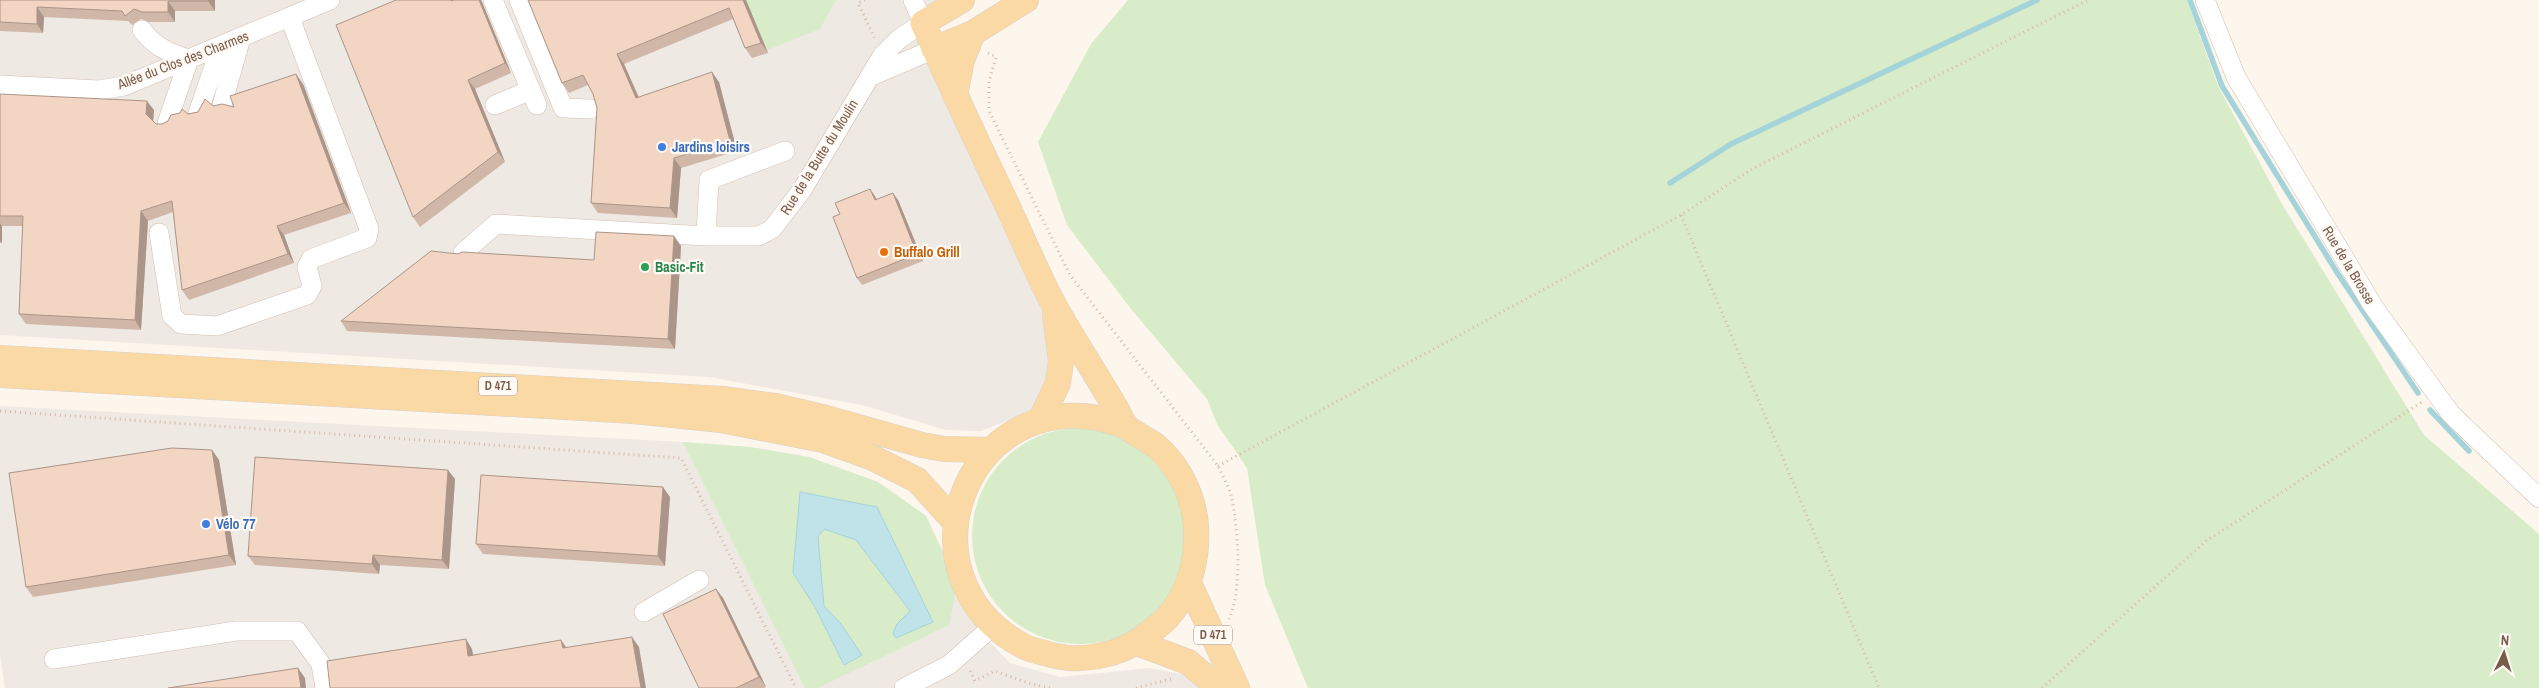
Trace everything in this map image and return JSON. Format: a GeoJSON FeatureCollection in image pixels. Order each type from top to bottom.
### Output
{"type":"FeatureCollection","features":[{"type":"Feature","properties":{"kind":"main road"},"geometry":{"type":"LineString","coordinates":[[962,0],[923,23],[1053,303],[1127,427]]}},
{"type":"Feature","properties":{"kind":"main road"},"geometry":{"type":"LineString","coordinates":[[934,49],[973,33],[1026,0]]}},
{"type":"Feature","properties":{"kind":"main road"},"geometry":{"type":"LineString","coordinates":[[955,95],[962,60],[973,33]]}},
{"type":"Feature","properties":{"kind":"main road"},"geometry":{"type":"LineString","coordinates":[[1040,421],[1058,383],[1061,361],[1053,303]]}},
{"type":"Feature","properties":{"kind":"main road","name":"D 471"},"geometry":{"type":"LineString","coordinates":[[0,358],[723,399],[775,406],[944,450],[991,450]]}},
{"type":"Feature","properties":{"kind":"main road","name":"D 471"},"geometry":{"type":"LineString","coordinates":[[0,376],[634,411],[721,420],[823,440],[873,458],[916,480],[955,522]]}},
{"type":"Feature","properties":{"kind":"main road"},"geometry":{"type":"LineString","coordinates":[[1069,416],[1099,418],[1127,427],[1158,447],[1181,476],[1195,510],[1198,546],[1189,583],[1168,617],[1137,643],[1101,656],[1062,658],[1025,647],[993,626],[970,596],[958,568],[954,545],[955,522],[967,483],[991,450],[1014,433],[1040,421],[1069,416]]}},
{"type":"Feature","properties":{"kind":"main road","name":"D 471"},"geometry":{"type":"LineString","coordinates":[[1189,583],[1237,688]]}},
{"type":"Feature","properties":{"kind":"main road","name":"D 471"},"geometry":{"type":"LineString","coordinates":[[1137,643],[1185,662],[1219,688]]}},
{"type":"Feature","properties":{"kind":"street","name":"Allée du Clos des Charmes"},"geometry":{"type":"LineString","coordinates":[[0,85],[99,90],[124,86],[330,0]]}},
{"type":"Feature","properties":{"kind":"street"},"geometry":{"type":"LineString","coordinates":[[493,0],[534,98],[495,105]]}},
{"type":"Feature","properties":{"kind":"street"},"geometry":{"type":"LineString","coordinates":[[519,0],[563,108],[590,109]]}},
{"type":"Feature","properties":{"kind":"street"},"geometry":{"type":"LineString","coordinates":[[913,0],[923,23]]}},
{"type":"Feature","properties":{"kind":"street","name":"Rue de la Brosse"},"geometry":{"type":"LineString","coordinates":[[2206,0],[2236,77],[2374,306],[2452,414],[2539,498]]}},
{"type":"Feature","properties":{"kind":"street"},"geometry":{"type":"LineString","coordinates":[[160,233],[172,316],[181,324],[217,326],[306,295],[312,286],[307,267],[311,259],[367,238],[369,229],[290,18]]}},
{"type":"Feature","properties":{"kind":"street","name":"Rue de la Butte du Moulin"},"geometry":{"type":"LineString","coordinates":[[463,253],[496,224],[747,238],[759,236],[772,228],[802,190],[882,56],[899,39],[923,23]]}},
{"type":"Feature","properties":{"kind":"street"},"geometry":{"type":"LineString","coordinates":[[142,30],[162,50],[188,59],[167,123]]}},
{"type":"Feature","properties":{"kind":"street"},"geometry":{"type":"LineString","coordinates":[[222,106],[241,38]]}},
{"type":"Feature","properties":{"kind":"street"},"geometry":{"type":"LineString","coordinates":[[198,113],[221,46]]}},
{"type":"Feature","properties":{"kind":"street"},"geometry":{"type":"LineString","coordinates":[[869,77],[934,49]]}},
{"type":"Feature","properties":{"kind":"street"},"geometry":{"type":"LineString","coordinates":[[706,236],[709,180],[785,151]]}},
{"type":"Feature","properties":{"kind":"street"},"geometry":{"type":"LineString","coordinates":[[644,612],[699,580]]}},
{"type":"Feature","properties":{"kind":"street"},"geometry":{"type":"LineString","coordinates":[[904,688],[949,665],[993,626]]}},
{"type":"Feature","properties":{"kind":"street"},"geometry":{"type":"LineString","coordinates":[[54,659],[236,631],[297,631],[321,664],[325,688]]}},
{"type":"Feature","properties":{"kind":"path"},"geometry":{"type":"LineString","coordinates":[[865,0],[858,3],[882,56]]}},
{"type":"Feature","properties":{"kind":"path"},"geometry":{"type":"LineString","coordinates":[[1218,466],[1681,216],[1752,169],[2088,0]]}},
{"type":"Feature","properties":{"kind":"path"},"geometry":{"type":"LineString","coordinates":[[973,33],[982,50],[996,57],[989,82],[989,111],[1070,275],[1218,466],[1230,493],[1238,534],[1236,582],[1230,618],[1213,635]]}},
{"type":"Feature","properties":{"kind":"path"},"geometry":{"type":"LineString","coordinates":[[1681,216],[1879,688]]}},
{"type":"Feature","properties":{"kind":"path"},"geometry":{"type":"LineString","coordinates":[[2042,688],[2206,541],[2436,393]]}},
{"type":"Feature","properties":{"kind":"path"},"geometry":{"type":"LineString","coordinates":[[0,411],[681,458],[796,688]]}},
{"type":"Feature","properties":{"kind":"path"},"geometry":{"type":"LineString","coordinates":[[961,654],[975,681],[995,671],[1031,684],[1050,688]]}},
{"type":"Feature","properties":{"kind":"path"},"geometry":{"type":"LineString","coordinates":[[1136,688],[1171,679],[1185,662]]}},
{"type":"Feature","properties":{"kind":"shaded area"},"geometry":{"type":"Polygon","coordinates":[[[0,0],[953,0],[909,21],[1041,298],[1058,358],[1037,409],[981,431],[946,430],[862,405],[709,377],[0,335],[0,0]]]}},
{"type":"Feature","properties":{"kind":"shaded area"},"geometry":{"type":"Polygon","coordinates":[[[0,406],[683,442],[750,447],[809,457],[878,482],[926,516],[943,552],[955,597],[984,636],[1010,663],[1060,677],[1150,668],[1191,676],[1205,688],[5,688],[0,654],[0,406]]]}},
{"type":"Feature","properties":{"kind":"green space"},"geometry":{"type":"Polygon","coordinates":[[[746,0],[836,0],[820,29],[767,50],[746,0]]]}},
{"type":"Feature","properties":{"kind":"green space"},"geometry":{"type":"Polygon","coordinates":[[[1128,0],[2187,0],[2218,86],[2282,204],[2424,435],[2539,534],[2539,688],[1308,688],[1265,585],[1247,468],[1217,424],[1207,399],[1131,309],[1067,225],[1038,142],[1091,44],[1128,0]]]}},
{"type":"Feature","properties":{"kind":"green space"},"geometry":{"type":"Polygon","coordinates":[[[1091,428],[1121,436],[1131,441],[1149,452],[1164,467],[1180,495],[1188,525],[1188,547],[1180,577],[1164,605],[1149,620],[1121,636],[1101,642],[1069,644],[1039,636],[1029,631],[1011,620],[996,605],[980,577],[974,557],[972,525],[980,495],[985,485],[996,467],[1011,452],[1039,436],[1059,430],[1091,428]]]}},
{"type":"Feature","properties":{"kind":"green space"},"geometry":{"type":"Polygon","coordinates":[[[683,442],[750,447],[809,457],[878,482],[926,516],[943,552],[955,597],[949,625],[818,688],[805,688],[683,442]],[[800,492],[793,573],[815,607],[844,664],[862,655],[841,624],[824,606],[818,537],[824,529],[856,540],[910,611],[897,624],[933,622],[877,507],[800,492]]]}},
{"type":"Feature","properties":{"kind":"water"},"geometry":{"type":"Polygon","coordinates":[[[800,492],[877,507],[933,622],[896,638],[893,633],[897,624],[910,611],[856,540],[824,529],[818,537],[824,606],[841,624],[862,655],[844,665],[815,607],[793,573],[800,492]]]}},
{"type":"Feature","properties":{"kind":"building"},"geometry":{"type":"Polygon","coordinates":[[[0,0],[208,1],[168,1],[168,12],[142,12],[134,9],[125,16],[122,11],[37,7],[37,24],[0,22],[0,0]]]}},
{"type":"Feature","properties":{"kind":"building"},"geometry":{"type":"Polygon","coordinates":[[[396,0],[479,0],[505,63],[468,80],[498,152],[413,217],[336,25],[396,0]]]}},
{"type":"Feature","properties":{"kind":"building"},"geometry":{"type":"Polygon","coordinates":[[[528,0],[743,0],[761,43],[745,48],[729,8],[617,54],[636,98],[712,72],[730,141],[674,158],[670,208],[591,203],[597,108],[593,94],[583,75],[562,83],[528,0]]]}},
{"type":"Feature","properties":{"kind":"building"},"geometry":{"type":"Polygon","coordinates":[[[296,74],[344,203],[277,226],[288,254],[182,290],[172,201],[141,211],[135,320],[19,314],[23,216],[0,216],[0,94],[147,101],[146,114],[156,124],[162,124],[168,121],[171,115],[180,113],[182,109],[188,114],[198,112],[205,99],[213,106],[222,104],[234,107],[230,96],[296,74]]]}},
{"type":"Feature","properties":{"kind":"building","name":"Buffalo Grill"},"geometry":{"type":"Polygon","coordinates":[[[870,189],[875,200],[893,193],[917,254],[857,278],[833,217],[840,214],[835,203],[870,189]]]}},
{"type":"Feature","properties":{"kind":"building"},"geometry":{"type":"Polygon","coordinates":[[[596,232],[674,236],[668,339],[341,321],[431,251],[458,254],[462,252],[594,260],[596,232]]]}},
{"type":"Feature","properties":{"kind":"building"},"geometry":{"type":"Polygon","coordinates":[[[172,448],[212,450],[229,555],[26,587],[9,473],[172,448]]]}},
{"type":"Feature","properties":{"kind":"building"},"geometry":{"type":"Polygon","coordinates":[[[255,457],[448,470],[442,560],[373,555],[372,564],[248,556],[255,457]]]}},
{"type":"Feature","properties":{"kind":"building"},"geometry":{"type":"Polygon","coordinates":[[[481,475],[663,487],[658,556],[476,544],[481,475]]]}},
{"type":"Feature","properties":{"kind":"building"},"geometry":{"type":"Polygon","coordinates":[[[716,589],[759,677],[736,688],[699,688],[663,614],[716,589]]]}},
{"type":"Feature","properties":{"kind":"building"},"geometry":{"type":"Polygon","coordinates":[[[632,637],[641,688],[330,688],[327,661],[466,639],[468,656],[561,640],[563,648],[632,637]]]}},
{"type":"Feature","properties":{"kind":"building"},"geometry":{"type":"Polygon","coordinates":[[[298,668],[301,688],[168,688],[298,668]]]}},
{"type":"Feature","properties":{"kind":"waterway"},"geometry":{"type":"LineString","coordinates":[[1670,183],[1731,144],[2037,0]]}},
{"type":"Feature","properties":{"kind":"waterway"},"geometry":{"type":"LineString","coordinates":[[2190,0],[2222,86],[2338,274],[2418,393]]}},
{"type":"Feature","properties":{"kind":"waterway"},"geometry":{"type":"LineString","coordinates":[[2430,410],[2469,451]]}},
{"type":"Feature","properties":{"kind":"place","name":"Jardins loisirs"},"geometry":{"type":"Point","coordinates":[662,147]}},
{"type":"Feature","properties":{"kind":"place","name":"Buffalo Grill"},"geometry":{"type":"Point","coordinates":[884,252]}},
{"type":"Feature","properties":{"kind":"place","name":"Basic-Fit"},"geometry":{"type":"Point","coordinates":[645,267]}},
{"type":"Feature","properties":{"kind":"place","name":"Vélo 77"},"geometry":{"type":"Point","coordinates":[206,524]}}]}
